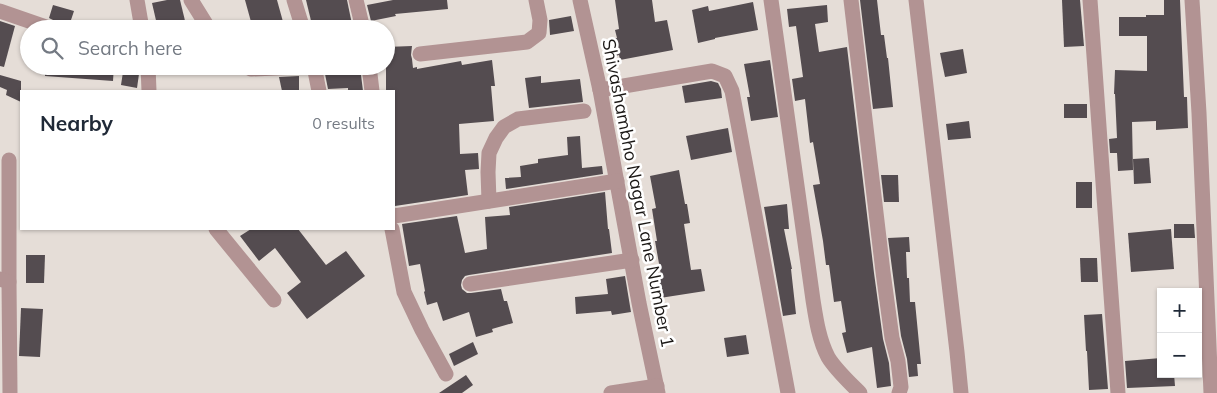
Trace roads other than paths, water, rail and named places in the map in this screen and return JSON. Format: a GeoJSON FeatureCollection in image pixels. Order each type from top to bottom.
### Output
{"type":"FeatureCollection","features":[{"type":"Feature","properties":{"kind":"street"},"geometry":{"type":"LineString","coordinates":[[137,0],[140,20]]}},
{"type":"Feature","properties":{"kind":"street"},"geometry":{"type":"LineString","coordinates":[[191,0],[203,20]]}},
{"type":"Feature","properties":{"kind":"street"},"geometry":{"type":"LineString","coordinates":[[294,0],[300,20]]}},
{"type":"Feature","properties":{"kind":"street"},"geometry":{"type":"LineString","coordinates":[[356,0],[361,20]]}},
{"type":"Feature","properties":{"kind":"street"},"geometry":{"type":"LineString","coordinates":[[420,54],[527,42],[539,33],[540,20],[536,0]]}},
{"type":"Feature","properties":{"kind":"street","name":"Shivashambho Nagar Lane Number 1"},"geometry":{"type":"LineString","coordinates":[[580,0],[600,90],[657,390]]}},
{"type":"Feature","properties":{"kind":"street"},"geometry":{"type":"LineString","coordinates":[[772,0],[818,330],[828,358],[860,393]]}},
{"type":"Feature","properties":{"kind":"street"},"geometry":{"type":"LineString","coordinates":[[851,0],[883,272],[892,338],[898,361],[901,387],[899,393]]}},
{"type":"Feature","properties":{"kind":"street"},"geometry":{"type":"LineString","coordinates":[[916,0],[961,393]]}},
{"type":"Feature","properties":{"kind":"street"},"geometry":{"type":"LineString","coordinates":[[1090,0],[1118,393]]}},
{"type":"Feature","properties":{"kind":"street"},"geometry":{"type":"LineString","coordinates":[[1192,0],[1213,342],[1211,393]]}},
{"type":"Feature","properties":{"kind":"street"},"geometry":{"type":"LineString","coordinates":[[0,11],[26,20]]}},
{"type":"Feature","properties":{"kind":"street"},"geometry":{"type":"LineString","coordinates":[[600,90],[712,71],[725,76],[732,91],[788,393]]}},
{"type":"Feature","properties":{"kind":"street"},"geometry":{"type":"LineString","coordinates":[[148,75],[149,90]]}},
{"type":"Feature","properties":{"kind":"street"},"geometry":{"type":"LineString","coordinates":[[317,75],[319,90]]}},
{"type":"Feature","properties":{"kind":"street"},"geometry":{"type":"LineString","coordinates":[[370,75],[372,90]]}},
{"type":"Feature","properties":{"kind":"street"},"geometry":{"type":"LineString","coordinates":[[489,201],[489,153],[504,127],[518,119],[584,111]]}},
{"type":"Feature","properties":{"kind":"street"},"geometry":{"type":"LineString","coordinates":[[8,160],[4,281],[10,393]]}},
{"type":"Feature","properties":{"kind":"street"},"geometry":{"type":"LineString","coordinates":[[395,216],[617,182]]}},
{"type":"Feature","properties":{"kind":"street"},"geometry":{"type":"LineString","coordinates":[[217,230],[274,300]]}},
{"type":"Feature","properties":{"kind":"street"},"geometry":{"type":"LineString","coordinates":[[392,230],[404,292],[446,374]]}},
{"type":"Feature","properties":{"kind":"street"},"geometry":{"type":"LineString","coordinates":[[470,284],[632,260]]}},
{"type":"Feature","properties":{"kind":"street"},"geometry":{"type":"LineString","coordinates":[[611,393],[657,390]]}}]}
